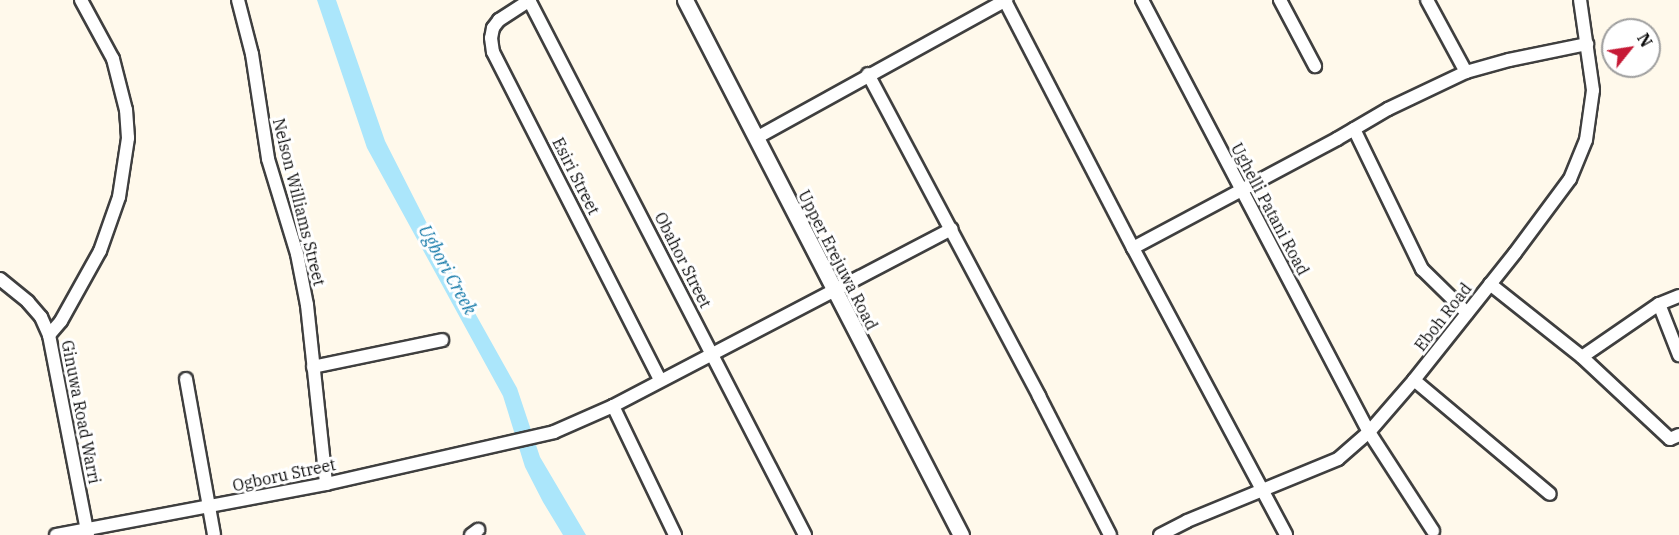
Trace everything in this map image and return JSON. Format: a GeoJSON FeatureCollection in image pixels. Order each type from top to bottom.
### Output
{"type":"FeatureCollection","features":[{"type":"Feature","properties":{"kind":"street"},"geometry":{"type":"LineString","coordinates":[[49,334],[61,321],[100,252],[119,197],[128,138],[126,111],[113,59],[81,0]]}},
{"type":"Feature","properties":{"kind":"street","name":"Nelson Williams Street"},"geometry":{"type":"LineString","coordinates":[[238,0],[252,54],[261,125],[273,181],[297,254],[307,305],[326,484]]}},
{"type":"Feature","properties":{"kind":"street","name":"Obahor Street"},"geometry":{"type":"LineString","coordinates":[[530,0],[806,535]]}},
{"type":"Feature","properties":{"kind":"street","name":"Esiri Street"},"geometry":{"type":"LineString","coordinates":[[530,0],[499,20],[493,28],[493,52],[660,380]]}},
{"type":"Feature","properties":{"kind":"street","name":"Upper Erejuwa Road"},"geometry":{"type":"LineString","coordinates":[[685,0],[961,535]]}},
{"type":"Feature","properties":{"kind":"street"},"geometry":{"type":"LineString","coordinates":[[756,138],[868,74],[1006,0],[1133,248],[1286,535]]}},
{"type":"Feature","properties":{"kind":"street","name":"Ughelli Patani Road"},"geometry":{"type":"LineString","coordinates":[[1142,0],[1369,432],[1433,531]]}},
{"type":"Feature","properties":{"kind":"street"},"geometry":{"type":"LineString","coordinates":[[1280,0],[1315,66]]}},
{"type":"Feature","properties":{"kind":"street"},"geometry":{"type":"LineString","coordinates":[[1427,0],[1466,72]]}},
{"type":"Feature","properties":{"kind":"street","name":"Eboh Road"},"geometry":{"type":"LineString","coordinates":[[1160,535],[1187,520],[1261,489],[1312,472],[1338,459],[1369,432],[1414,380],[1490,284],[1570,179],[1586,140],[1593,90],[1580,0]]}},
{"type":"Feature","properties":{"kind":"street"},"geometry":{"type":"LineString","coordinates":[[1133,248],[1388,110],[1466,72],[1509,60],[1587,44]]}},
{"type":"Feature","properties":{"kind":"street"},"geometry":{"type":"LineString","coordinates":[[868,74],[1110,535]]}},
{"type":"Feature","properties":{"kind":"street"},"geometry":{"type":"LineString","coordinates":[[1354,129],[1422,269],[1467,313]]}},
{"type":"Feature","properties":{"kind":"street","name":"Ogboru Street"},"geometry":{"type":"LineString","coordinates":[[56,535],[87,532],[326,484],[570,426],[613,406],[951,229]]}},
{"type":"Feature","properties":{"kind":"street","name":"Ginuwa Road Warri"},"geometry":{"type":"LineString","coordinates":[[0,279],[28,302],[40,317],[49,334],[87,532]]}},
{"type":"Feature","properties":{"kind":"street"},"geometry":{"type":"LineString","coordinates":[[1490,284],[1582,357],[1670,440],[1679,435]]}},
{"type":"Feature","properties":{"kind":"street"},"geometry":{"type":"LineString","coordinates":[[1582,357],[1659,304],[1679,296]]}},
{"type":"Feature","properties":{"kind":"street"},"geometry":{"type":"LineString","coordinates":[[1659,304],[1679,355]]}},
{"type":"Feature","properties":{"kind":"street"},"geometry":{"type":"LineString","coordinates":[[313,367],[442,340]]}},
{"type":"Feature","properties":{"kind":"street"},"geometry":{"type":"LineString","coordinates":[[186,379],[214,535]]}},
{"type":"Feature","properties":{"kind":"street"},"geometry":{"type":"LineString","coordinates":[[1414,380],[1550,494]]}},
{"type":"Feature","properties":{"kind":"street"},"geometry":{"type":"LineString","coordinates":[[613,406],[675,535]]}},
{"type":"Feature","properties":{"kind":"water","name":"Ugbori Creek"},"geometry":{"type":"Polygon","coordinates":[[[317,0],[336,0],[385,141],[447,263],[517,388],[540,457],[586,535],[563,535],[525,467],[503,396],[367,148],[317,0]]]}}]}
